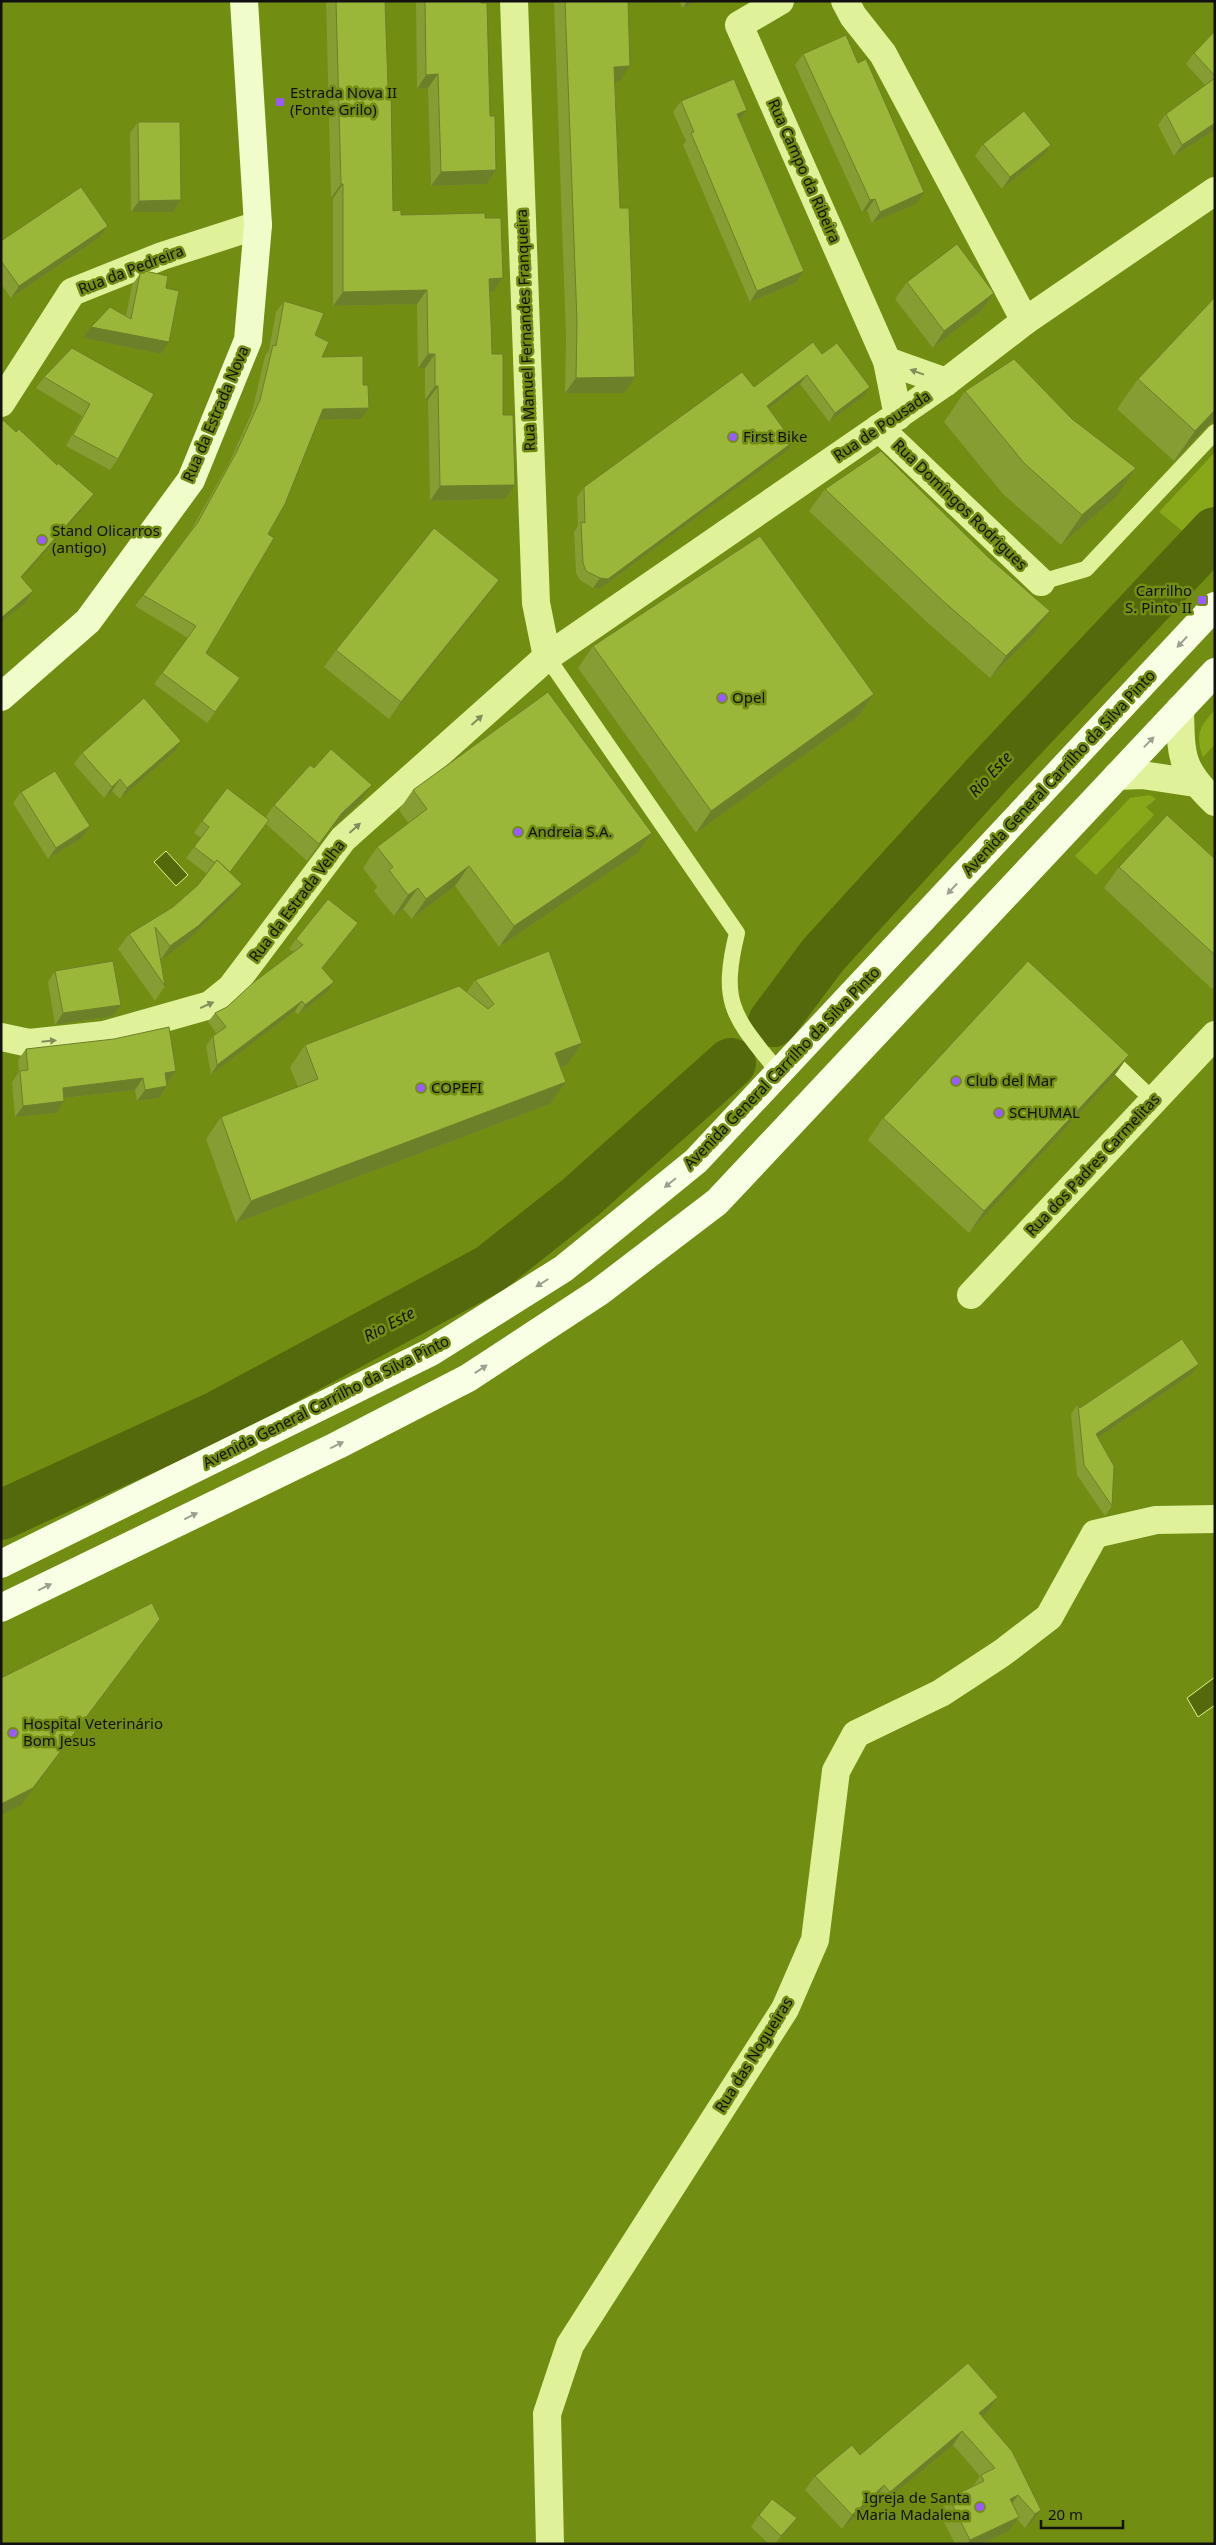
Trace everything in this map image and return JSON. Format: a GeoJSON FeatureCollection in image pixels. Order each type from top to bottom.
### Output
{"type":"FeatureCollection","features":[{"type":"Feature","properties":{"kind":"main road","name":"Rua da Estrada Nova"},"geometry":{"type":"LineString","coordinates":[[1,697],[88,621],[190,480],[248,340],[258,225],[244,1]]}},
{"type":"Feature","properties":{"kind":"main road","name":"Avenida General Carrilho da Silva Pinto"},"geometry":{"type":"LineString","coordinates":[[1,1564],[431,1352],[563,1270],[696,1161],[1215,606]]}},
{"type":"Feature","properties":{"kind":"main road"},"geometry":{"type":"LineString","coordinates":[[1,1608],[338,1445],[468,1378],[599,1292],[717,1202],[1215,672]]}},
{"type":"Feature","properties":{"kind":"street","name":"Rua Manuel Fernandes Franqueira"},"geometry":{"type":"LineString","coordinates":[[514,1],[536,603],[547,658]]}},
{"type":"Feature","properties":{"kind":"street","name":"Rua Campo da Ribeira"},"geometry":{"type":"LineString","coordinates":[[780,1],[739,25],[887,361],[889,422]]}},
{"type":"Feature","properties":{"kind":"street"},"geometry":{"type":"LineString","coordinates":[[846,1],[853,16],[883,54],[1025,321]]}},
{"type":"Feature","properties":{"kind":"street","name":"Rua de Pousada"},"geometry":{"type":"LineString","coordinates":[[547,658],[889,422],[946,382],[1025,321],[1215,191]]}},
{"type":"Feature","properties":{"kind":"street","name":"Rua da Pedreira"},"geometry":{"type":"LineString","coordinates":[[1,403],[72,292],[162,256],[258,225]]}},
{"type":"Feature","properties":{"kind":"street"},"geometry":{"type":"LineString","coordinates":[[887,361],[946,382]]}},
{"type":"Feature","properties":{"kind":"street","name":"Rua Domingos Rodrigues"},"geometry":{"type":"LineString","coordinates":[[889,422],[1041,582]]}},
{"type":"Feature","properties":{"kind":"street","name":"Rua da Estrada Velha"},"geometry":{"type":"LineString","coordinates":[[1,1037],[29,1043],[104,1035],[210,1005],[231,988],[343,839],[547,658]]}},
{"type":"Feature","properties":{"kind":"street"},"geometry":{"type":"LineString","coordinates":[[1180,709],[1183,758],[1195,783],[1215,802]]}},
{"type":"Feature","properties":{"kind":"street"},"geometry":{"type":"LineString","coordinates":[[1117,776],[1159,776],[1195,783]]}},
{"type":"Feature","properties":{"kind":"street","name":"Rua dos Padres Carmelitas"},"geometry":{"type":"LineString","coordinates":[[971,1295],[1215,1035]]}},
{"type":"Feature","properties":{"kind":"street","name":"Rua das Nogueiras"},"geometry":{"type":"LineString","coordinates":[[550,2544],[547,2414],[570,2345],[785,2009],[815,1940],[836,1771],[856,1734],[941,1692],[1002,1653],[1049,1616],[1095,1534],[1156,1520],[1215,1519]]}},
{"type":"Feature","properties":{"kind":"lane"},"geometry":{"type":"LineString","coordinates":[[1041,582],[1086,569],[1215,432]]}},
{"type":"Feature","properties":{"kind":"lane"},"geometry":{"type":"LineString","coordinates":[[547,658],[737,933],[730,965],[730,999],[739,1022],[779,1073]]}},
{"type":"Feature","properties":{"kind":"lane"},"geometry":{"type":"LineString","coordinates":[[1094,1044],[1154,1100]]}},
{"type":"Feature","properties":{"kind":"shaded area"},"geometry":{"type":"Polygon","coordinates":[[[1215,452],[1215,557],[1159,512],[1215,452]]]}},
{"type":"Feature","properties":{"kind":"shaded area"},"geometry":{"type":"Polygon","coordinates":[[[1215,710],[1215,744],[1203,757],[1199,743],[1200,732],[1205,721],[1215,710]]]}},
{"type":"Feature","properties":{"kind":"shaded area"},"geometry":{"type":"Polygon","coordinates":[[[1150,795],[1156,799],[1146,807],[1154,815],[1096,875],[1075,856],[1130,798],[1150,795]]]}},
{"type":"Feature","properties":{"kind":"shaded area"},"geometry":{"type":"Polygon","coordinates":[[[166,851],[188,875],[176,886],[154,862],[166,851]]]}},
{"type":"Feature","properties":{"kind":"shaded area"},"geometry":{"type":"Polygon","coordinates":[[[1215,1677],[1215,1705],[1198,1717],[1187,1698],[1215,1677]]]}},
{"type":"Feature","properties":{"kind":"building"},"geometry":{"type":"Polygon","coordinates":[[[336,1],[385,1],[388,87],[391,87],[393,211],[401,210],[401,215],[485,213],[485,218],[501,218],[503,278],[489,279],[492,354],[503,354],[503,415],[513,415],[515,485],[440,486],[438,386],[435,386],[435,354],[428,354],[427,290],[343,292],[343,184],[341,184],[336,1]]]}},
{"type":"Feature","properties":{"kind":"building"},"geometry":{"type":"Polygon","coordinates":[[[425,1],[481,1],[481,3],[487,3],[490,116],[495,116],[496,170],[441,172],[438,74],[426,75],[425,1]]]}},
{"type":"Feature","properties":{"kind":"building"},"geometry":{"type":"Polygon","coordinates":[[[565,1],[628,1],[630,66],[614,67],[620,208],[629,208],[635,377],[576,378],[577,321],[565,1]]]}},
{"type":"Feature","properties":{"kind":"building"},"geometry":{"type":"Polygon","coordinates":[[[1215,31],[1215,76],[1194,53],[1215,31]]]}},
{"type":"Feature","properties":{"kind":"building"},"geometry":{"type":"Polygon","coordinates":[[[846,35],[858,63],[866,59],[924,192],[880,212],[875,199],[870,200],[803,54],[846,35]]]}},
{"type":"Feature","properties":{"kind":"building"},"geometry":{"type":"Polygon","coordinates":[[[1215,78],[1215,123],[1182,145],[1166,114],[1215,78]]]}},
{"type":"Feature","properties":{"kind":"building"},"geometry":{"type":"Polygon","coordinates":[[[734,79],[747,110],[737,114],[804,271],[757,291],[691,133],[694,132],[681,101],[734,79]]]}},
{"type":"Feature","properties":{"kind":"building"},"geometry":{"type":"Polygon","coordinates":[[[1024,111],[1051,145],[1010,177],[983,144],[1024,111]]]}},
{"type":"Feature","properties":{"kind":"building"},"geometry":{"type":"Polygon","coordinates":[[[138,122],[180,122],[181,200],[139,201],[138,122]]]}},
{"type":"Feature","properties":{"kind":"building"},"geometry":{"type":"Polygon","coordinates":[[[81,187],[108,226],[19,286],[1,261],[1,241],[81,187]]]}},
{"type":"Feature","properties":{"kind":"building"},"geometry":{"type":"Polygon","coordinates":[[[957,244],[994,293],[944,331],[907,282],[957,244]]]}},
{"type":"Feature","properties":{"kind":"building"},"geometry":{"type":"Polygon","coordinates":[[[145,271],[168,276],[166,288],[179,291],[169,342],[91,327],[110,307],[131,319],[140,274],[145,271]]]}},
{"type":"Feature","properties":{"kind":"building"},"geometry":{"type":"Polygon","coordinates":[[[1215,297],[1215,410],[1195,431],[1138,379],[1215,297]]]}},
{"type":"Feature","properties":{"kind":"building"},"geometry":{"type":"Polygon","coordinates":[[[284,301],[324,313],[315,335],[329,342],[322,357],[363,356],[363,385],[368,385],[369,408],[323,409],[285,504],[268,534],[274,538],[206,653],[240,678],[215,712],[162,673],[196,626],[143,595],[198,522],[237,451],[260,400],[273,345],[276,346],[284,301]]]}},
{"type":"Feature","properties":{"kind":"building"},"geometry":{"type":"Polygon","coordinates":[[[813,342],[822,354],[837,343],[870,387],[835,413],[807,375],[767,406],[793,442],[608,579],[600,578],[586,571],[583,563],[581,522],[585,523],[584,487],[742,372],[754,387],[813,342]]]}},
{"type":"Feature","properties":{"kind":"building"},"geometry":{"type":"Polygon","coordinates":[[[72,348],[154,394],[118,459],[73,435],[90,404],[44,377],[72,348]]]}},
{"type":"Feature","properties":{"kind":"building"},"geometry":{"type":"Polygon","coordinates":[[[1014,359],[1072,419],[1136,468],[1082,515],[1024,463],[965,391],[1014,359]]]}},
{"type":"Feature","properties":{"kind":"building"},"geometry":{"type":"Polygon","coordinates":[[[3,420],[16,432],[19,429],[57,465],[58,463],[94,494],[21,577],[33,591],[1,618],[1,422],[3,420]]]}},
{"type":"Feature","properties":{"kind":"building"},"geometry":{"type":"Polygon","coordinates":[[[881,451],[988,557],[1050,611],[1006,656],[943,601],[825,489],[881,451]]]}},
{"type":"Feature","properties":{"kind":"building"},"geometry":{"type":"Polygon","coordinates":[[[434,528],[499,580],[401,702],[336,650],[434,528]]]}},
{"type":"Feature","properties":{"kind":"building"},"geometry":{"type":"Polygon","coordinates":[[[760,536],[874,694],[711,811],[593,646],[760,536]]]}},
{"type":"Feature","properties":{"kind":"building","name":"Andreia S.A."},"geometry":{"type":"Polygon","coordinates":[[[548,692],[652,833],[514,926],[469,866],[426,899],[418,888],[408,895],[389,870],[393,867],[377,847],[427,809],[413,790],[548,692]]]}},
{"type":"Feature","properties":{"kind":"building"},"geometry":{"type":"Polygon","coordinates":[[[144,698],[181,741],[127,788],[120,779],[112,787],[82,753],[144,698]]]}},
{"type":"Feature","properties":{"kind":"building"},"geometry":{"type":"Polygon","coordinates":[[[331,749],[372,785],[342,813],[319,844],[274,805],[310,765],[314,768],[331,749]]]}},
{"type":"Feature","properties":{"kind":"building"},"geometry":{"type":"Polygon","coordinates":[[[55,771],[90,826],[56,848],[21,792],[55,771]]]}},
{"type":"Feature","properties":{"kind":"building"},"geometry":{"type":"Polygon","coordinates":[[[227,788],[269,820],[230,872],[217,860],[215,863],[194,847],[209,827],[202,821],[227,788]]]}},
{"type":"Feature","properties":{"kind":"building"},"geometry":{"type":"Polygon","coordinates":[[[1167,815],[1215,859],[1215,955],[1119,867],[1167,815]]]}},
{"type":"Feature","properties":{"kind":"building"},"geometry":{"type":"Polygon","coordinates":[[[217,860],[242,884],[198,926],[170,946],[155,927],[165,986],[129,934],[173,907],[198,885],[217,860]]]}},
{"type":"Feature","properties":{"kind":"building"},"geometry":{"type":"Polygon","coordinates":[[[328,899],[358,923],[322,968],[334,982],[305,1005],[302,1001],[217,1065],[213,1036],[226,1027],[215,1013],[227,1007],[254,982],[303,945],[296,939],[328,899]]]}},
{"type":"Feature","properties":{"kind":"building","name":"COPEFI"},"geometry":{"type":"Polygon","coordinates":[[[549,951],[582,1043],[555,1053],[566,1082],[251,1201],[221,1117],[318,1079],[305,1045],[459,986],[488,1009],[494,1004],[475,980],[549,951]]]}},
{"type":"Feature","properties":{"kind":"building"},"geometry":{"type":"Polygon","coordinates":[[[113,961],[121,1005],[63,1013],[55,971],[113,961]]]}},
{"type":"Feature","properties":{"kind":"building"},"geometry":{"type":"Polygon","coordinates":[[[1028,961],[1129,1055],[984,1211],[883,1118],[1028,961]]]}},
{"type":"Feature","properties":{"kind":"building"},"geometry":{"type":"Polygon","coordinates":[[[169,1027],[176,1071],[165,1073],[167,1086],[145,1090],[143,1078],[63,1088],[64,1101],[23,1106],[20,1071],[28,1070],[26,1049],[114,1039],[169,1027]]]}},
{"type":"Feature","properties":{"kind":"building"},"geometry":{"type":"Polygon","coordinates":[[[1182,1339],[1199,1364],[1096,1434],[1114,1466],[1112,1506],[1084,1465],[1078,1404],[1080,1408],[1182,1339]]]}},
{"type":"Feature","properties":{"kind":"building"},"geometry":{"type":"Polygon","coordinates":[[[152,1603],[160,1619],[33,1788],[1,1804],[1,1678],[152,1603]]]}},
{"type":"Feature","properties":{"kind":"building"},"geometry":{"type":"Polygon","coordinates":[[[968,2363],[998,2397],[979,2413],[1012,2451],[1041,2510],[1035,2514],[1018,2495],[1010,2499],[1019,2517],[970,2540],[949,2498],[984,2481],[981,2475],[995,2468],[962,2431],[890,2492],[884,2485],[852,2515],[815,2476],[852,2445],[860,2455],[968,2363]]]}},
{"type":"Feature","properties":{"kind":"building"},"geometry":{"type":"Polygon","coordinates":[[[772,2499],[797,2518],[781,2536],[759,2515],[772,2499]]]}},
{"type":"Feature","properties":{"kind":"waterway","name":"Rio Este"},"geometry":{"type":"LineString","coordinates":[[773,1022],[823,955],[995,766],[1215,532]]}},
{"type":"Feature","properties":{"kind":"waterway","name":"Rio Este"},"geometry":{"type":"LineString","coordinates":[[1,1515],[217,1416],[490,1269],[581,1197],[731,1063]]}},
{"type":"Feature","properties":{"kind":"place","name":"Estrada Nova II (Fonte Grilo)"},"geometry":{"type":"Point","coordinates":[280,102]}},
{"type":"Feature","properties":{"kind":"place","name":"First Bike"},"geometry":{"type":"Point","coordinates":[733,437]}},
{"type":"Feature","properties":{"kind":"place","name":"Stand Olicarros (antigo)"},"geometry":{"type":"Point","coordinates":[42,540]}},
{"type":"Feature","properties":{"kind":"place","name":"Carrilho S. Pinto II"},"geometry":{"type":"Point","coordinates":[1202,600]}},
{"type":"Feature","properties":{"kind":"place","name":"Opel"},"geometry":{"type":"Point","coordinates":[722,698]}},
{"type":"Feature","properties":{"kind":"place","name":"Andreia S.A."},"geometry":{"type":"Point","coordinates":[518,832]}},
{"type":"Feature","properties":{"kind":"place","name":"Club del Mar"},"geometry":{"type":"Point","coordinates":[956,1081]}},
{"type":"Feature","properties":{"kind":"place","name":"COPEFI"},"geometry":{"type":"Point","coordinates":[421,1088]}},
{"type":"Feature","properties":{"kind":"place","name":"SCHUMAL"},"geometry":{"type":"Point","coordinates":[999,1113]}},
{"type":"Feature","properties":{"kind":"place","name":"Hospital Veterinário Bom Jesus"},"geometry":{"type":"Point","coordinates":[13,1733]}},
{"type":"Feature","properties":{"kind":"place","name":"Igreja de Santa Maria Madalena"},"geometry":{"type":"Point","coordinates":[980,2507]}}]}
